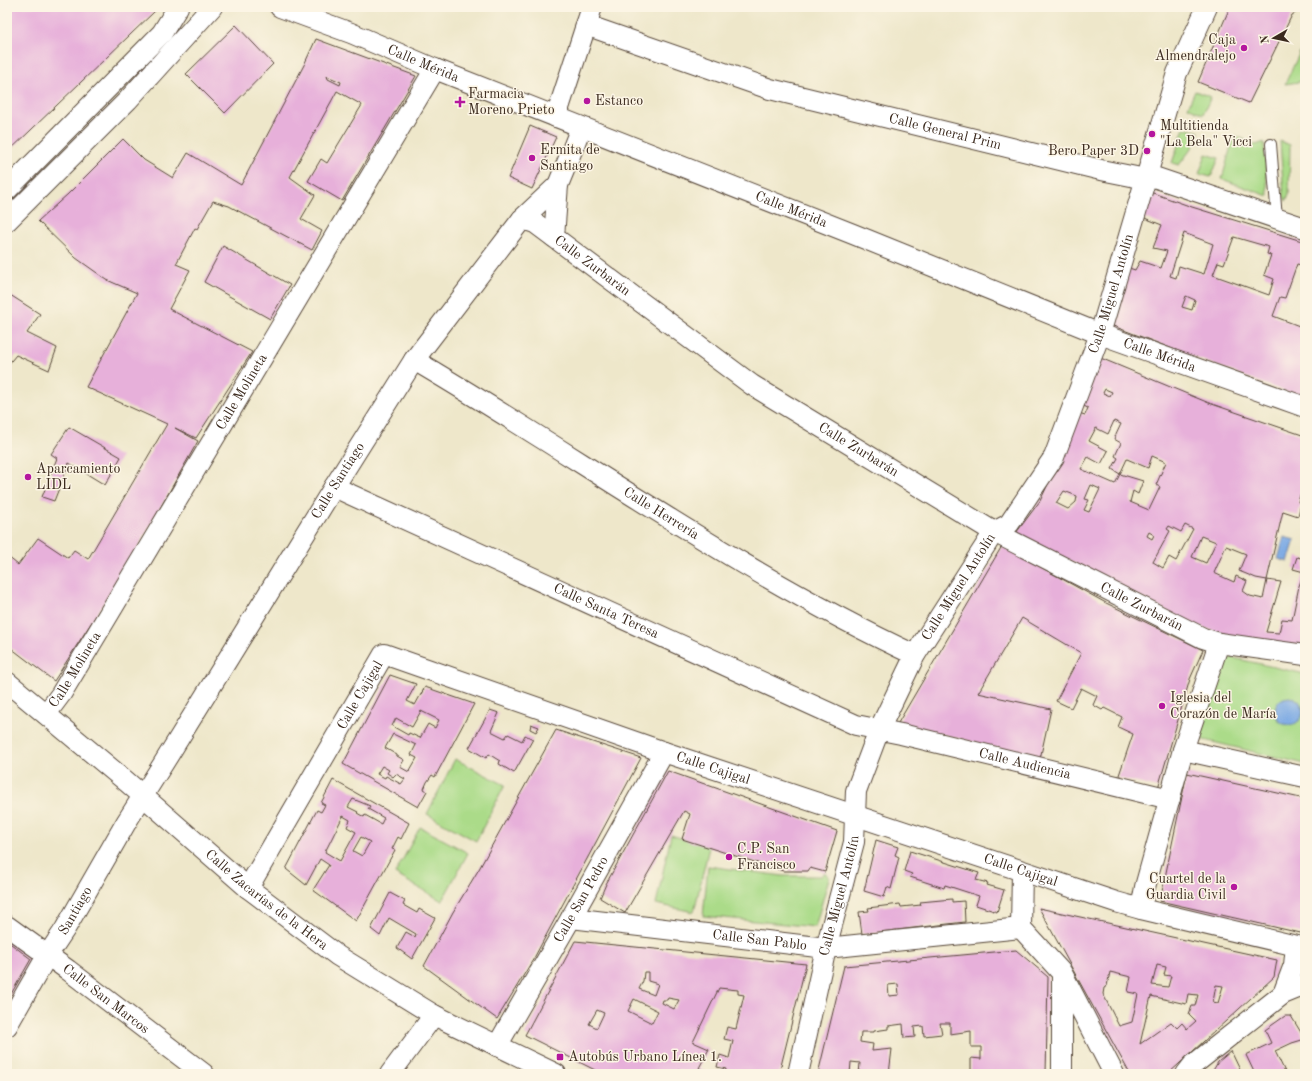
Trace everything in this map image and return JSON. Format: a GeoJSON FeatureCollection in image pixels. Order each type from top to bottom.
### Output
{"type":"FeatureCollection","features":[{"type":"Feature","properties":{"kind":"street"},"geometry":{"type":"LineString","coordinates":[[7,190],[162,33],[178,7]]}},
{"type":"Feature","properties":{"kind":"street"},"geometry":{"type":"LineString","coordinates":[[7,221],[128,100],[212,7]]}},
{"type":"Feature","properties":{"kind":"street","name":"Calle Mérida"},"geometry":{"type":"LineString","coordinates":[[280,7],[351,33],[435,69],[853,234],[1100,334],[1305,406]]}},
{"type":"Feature","properties":{"kind":"street","name":"Calle Miguel Antolín"},"geometry":{"type":"LineString","coordinates":[[798,1074],[826,948],[854,842],[856,791],[879,730],[915,655],[994,532],[1009,524],[1054,458],[1100,334],[1177,73],[1207,7]]}},
{"type":"Feature","properties":{"kind":"street"},"geometry":{"type":"LineString","coordinates":[[556,117],[589,16]]}},
{"type":"Feature","properties":{"kind":"street","name":"Calle General Prim"},"geometry":{"type":"LineString","coordinates":[[589,16],[770,89],[1101,170],[1141,178],[1148,175],[1305,228]]}},
{"type":"Feature","properties":{"kind":"street","name":"Calle Molineta"},"geometry":{"type":"LineString","coordinates":[[46,714],[61,694],[435,69]]}},
{"type":"Feature","properties":{"kind":"street","name":"Calle Santiago"},"geometry":{"type":"LineString","coordinates":[[554,237],[558,185],[581,127]]}},
{"type":"Feature","properties":{"kind":"street","name":"Calle Santiago"},"geometry":{"type":"LineString","coordinates":[[143,795],[414,360],[522,219],[558,185]]}},
{"type":"Feature","properties":{"kind":"street","name":"Calle Zurbarán"},"geometry":{"type":"LineString","coordinates":[[522,219],[535,223],[752,385],[994,532],[1203,638],[1219,643],[1305,655]]}},
{"type":"Feature","properties":{"kind":"street","name":"Calle Herrería"},"geometry":{"type":"LineString","coordinates":[[414,360],[798,596],[915,655]]}},
{"type":"Feature","properties":{"kind":"street","name":"Calle Santa Teresa"},"geometry":{"type":"LineString","coordinates":[[334,487],[856,725],[879,730]]}},
{"type":"Feature","properties":{"kind":"street"},"geometry":{"type":"LineString","coordinates":[[1141,910],[1145,887],[1182,750],[1219,643]]}},
{"type":"Feature","properties":{"kind":"street","name":"Calle Cajigal"},"geometry":{"type":"LineString","coordinates":[[248,888],[384,654],[664,752],[1141,910],[1300,947]]}},
{"type":"Feature","properties":{"kind":"street","name":"Calle Zacarías de la Hera"},"geometry":{"type":"LineString","coordinates":[[7,682],[143,795],[248,888],[338,956],[434,1015],[556,1074]]}},
{"type":"Feature","properties":{"kind":"street","name":"Calle Audiencia"},"geometry":{"type":"LineString","coordinates":[[879,730],[1170,798]]}},
{"type":"Feature","properties":{"kind":"street"},"geometry":{"type":"LineString","coordinates":[[1182,750],[1305,777]]}},
{"type":"Feature","properties":{"kind":"street","name":"Calle San Pedro"},"geometry":{"type":"LineString","coordinates":[[497,1046],[664,752]]}},
{"type":"Feature","properties":{"kind":"street","name":"Santiago"},"geometry":{"type":"LineString","coordinates":[[7,1026],[143,795]]}},
{"type":"Feature","properties":{"kind":"street"},"geometry":{"type":"LineString","coordinates":[[1022,871],[1021,928],[1062,972],[1114,1074]]}},
{"type":"Feature","properties":{"kind":"street","name":"Calle San Pablo"},"geometry":{"type":"LineString","coordinates":[[571,918],[826,948],[1021,928]]}},
{"type":"Feature","properties":{"kind":"street","name":"Calle San Marcos"},"geometry":{"type":"LineString","coordinates":[[7,926],[68,970],[204,1074]]}},
{"type":"Feature","properties":{"kind":"street"},"geometry":{"type":"LineString","coordinates":[[1282,994],[1300,947]]}},
{"type":"Feature","properties":{"kind":"street"},"geometry":{"type":"LineString","coordinates":[[1062,972],[1062,1074]]}},
{"type":"Feature","properties":{"kind":"street"},"geometry":{"type":"LineString","coordinates":[[1186,1074],[1193,1065],[1282,994],[1305,985]]}},
{"type":"Feature","properties":{"kind":"street"},"geometry":{"type":"LineString","coordinates":[[390,1074],[434,1015]]}},
{"type":"Feature","properties":{"kind":"lane"},"geometry":{"type":"LineString","coordinates":[[1271,144],[1277,219]]}},
{"type":"Feature","properties":{"kind":"green space"},"geometry":{"type":"Polygon","coordinates":[[[1305,51],[1305,81],[1285,84],[1300,52],[1305,51]]]}},
{"type":"Feature","properties":{"kind":"green space"},"geometry":{"type":"Polygon","coordinates":[[[1195,91],[1211,97],[1203,114],[1188,107],[1195,91]]]}},
{"type":"Feature","properties":{"kind":"green space"},"geometry":{"type":"Polygon","coordinates":[[[1184,128],[1199,132],[1192,148],[1179,165],[1172,163],[1184,128]]]}},
{"type":"Feature","properties":{"kind":"green space"},"geometry":{"type":"Polygon","coordinates":[[[1234,135],[1256,145],[1264,142],[1268,196],[1222,179],[1234,135]]]}},
{"type":"Feature","properties":{"kind":"green space"},"geometry":{"type":"Polygon","coordinates":[[[1280,141],[1290,145],[1289,194],[1286,201],[1284,197],[1280,141]]]}},
{"type":"Feature","properties":{"kind":"green space"},"geometry":{"type":"Polygon","coordinates":[[[1206,154],[1219,158],[1211,177],[1199,174],[1206,154]]]}},
{"type":"Feature","properties":{"kind":"green space"},"geometry":{"type":"Polygon","coordinates":[[[1220,655],[1305,674],[1305,764],[1200,739],[1220,655]]]}},
{"type":"Feature","properties":{"kind":"green space"},"geometry":{"type":"Polygon","coordinates":[[[455,759],[505,785],[476,841],[427,814],[455,759]]]}},
{"type":"Feature","properties":{"kind":"green space"},"geometry":{"type":"Polygon","coordinates":[[[420,827],[468,853],[442,901],[395,874],[420,827]]]}},
{"type":"Feature","properties":{"kind":"green space"},"geometry":{"type":"Polygon","coordinates":[[[671,835],[709,847],[694,912],[656,904],[671,835]]]}},
{"type":"Feature","properties":{"kind":"green space"},"geometry":{"type":"Polygon","coordinates":[[[708,866],[783,876],[821,876],[825,872],[829,878],[815,927],[703,916],[708,866]]]}},
{"type":"Feature","properties":{"kind":"water"},"geometry":{"type":"Polygon","coordinates":[[[1284,537],[1295,540],[1288,562],[1278,559],[1284,537]]]}},
{"type":"Feature","properties":{"kind":"water"},"geometry":{"type":"Polygon","coordinates":[[[1289,697],[1299,701],[1303,711],[1299,721],[1289,725],[1279,721],[1275,711],[1279,701],[1289,697]]]}},
{"type":"Feature","properties":{"kind":"building"},"geometry":{"type":"Polygon","coordinates":[[[7,7],[152,7],[155,11],[7,153],[7,7]]]}},
{"type":"Feature","properties":{"kind":"building","name":"Caja Almendralejo"},"geometry":{"type":"Polygon","coordinates":[[[1230,7],[1305,7],[1292,15],[1249,103],[1198,82],[1230,7]]]}},
{"type":"Feature","properties":{"kind":"building"},"geometry":{"type":"Polygon","coordinates":[[[236,25],[273,64],[225,113],[186,74],[236,25]]]}},
{"type":"Feature","properties":{"kind":"building"},"geometry":{"type":"Polygon","coordinates":[[[316,39],[416,76],[342,201],[308,181],[321,159],[327,163],[362,105],[337,91],[290,177],[315,195],[301,219],[322,231],[312,250],[229,206],[213,201],[197,229],[195,228],[176,264],[190,270],[169,309],[252,352],[196,438],[175,428],[198,441],[125,570],[54,681],[7,645],[7,556],[18,565],[38,538],[68,558],[74,550],[88,559],[167,424],[86,387],[137,293],[107,280],[76,258],[38,221],[68,194],[123,139],[144,160],[173,178],[188,153],[241,185],[304,65],[316,39]],[[327,76],[328,79],[340,85],[341,82],[327,76]]]}},
{"type":"Feature","properties":{"kind":"building","name":"Ermita de Santiago"},"geometry":{"type":"Polygon","coordinates":[[[530,126],[556,137],[532,189],[508,178],[530,126]]]}},
{"type":"Feature","properties":{"kind":"building"},"geometry":{"type":"Polygon","coordinates":[[[1150,192],[1192,207],[1305,242],[1305,266],[1297,264],[1285,298],[1280,297],[1273,316],[1302,327],[1305,319],[1305,399],[1108,324],[1126,267],[1135,270],[1140,261],[1161,268],[1167,251],[1153,248],[1162,225],[1142,217],[1150,192]],[[1184,233],[1170,276],[1176,278],[1179,266],[1204,274],[1213,244],[1184,233]],[[1234,237],[1224,264],[1218,262],[1213,275],[1269,295],[1274,279],[1264,275],[1271,255],[1267,254],[1269,247],[1234,237]],[[1186,296],[1182,307],[1192,310],[1195,300],[1186,296]]]}},
{"type":"Feature","properties":{"kind":"building"},"geometry":{"type":"Polygon","coordinates":[[[223,246],[290,285],[270,319],[204,282],[223,246]]]}},
{"type":"Feature","properties":{"kind":"building"},"geometry":{"type":"Polygon","coordinates":[[[7,293],[40,314],[27,333],[57,348],[49,370],[16,355],[7,366],[7,293]]]}},
{"type":"Feature","properties":{"kind":"building"},"geometry":{"type":"Polygon","coordinates":[[[1098,357],[1209,403],[1305,436],[1305,494],[1301,492],[1298,502],[1301,504],[1298,516],[1283,511],[1267,580],[1281,582],[1266,632],[1279,633],[1282,619],[1292,620],[1299,586],[1305,572],[1304,648],[1261,646],[1192,624],[1016,533],[1040,501],[1060,459],[1076,412],[1085,415],[1088,408],[1079,404],[1098,357]],[[1105,389],[1103,393],[1110,396],[1112,392],[1105,389]],[[1114,421],[1108,434],[1096,428],[1089,441],[1108,451],[1101,464],[1088,457],[1081,469],[1115,484],[1120,474],[1112,469],[1118,458],[1115,456],[1121,443],[1114,439],[1121,424],[1114,421]],[[1152,456],[1148,468],[1127,459],[1120,474],[1143,481],[1138,494],[1133,491],[1130,502],[1149,510],[1160,487],[1156,485],[1166,462],[1152,456]],[[1091,485],[1085,499],[1089,500],[1084,510],[1089,512],[1100,489],[1091,485]],[[1064,491],[1056,503],[1068,509],[1076,502],[1077,496],[1064,491]],[[1185,525],[1181,532],[1169,526],[1167,529],[1170,531],[1153,562],[1163,568],[1169,557],[1176,561],[1193,529],[1185,525]],[[1149,532],[1147,536],[1152,539],[1154,535],[1149,532]],[[1201,536],[1192,557],[1206,563],[1216,542],[1201,536]],[[1226,546],[1214,573],[1234,582],[1236,576],[1247,581],[1243,591],[1250,596],[1263,599],[1267,580],[1256,578],[1239,571],[1246,554],[1226,546]]]}},
{"type":"Feature","properties":{"kind":"building"},"geometry":{"type":"Polygon","coordinates":[[[69,427],[121,457],[105,485],[69,463],[54,501],[42,497],[57,458],[51,454],[69,427]]]}},
{"type":"Feature","properties":{"kind":"building"},"geometry":{"type":"Polygon","coordinates":[[[1002,546],[1106,603],[1203,650],[1190,679],[1158,788],[1118,778],[1133,734],[1118,727],[1122,717],[1104,708],[1102,710],[1093,705],[1097,696],[1081,688],[1071,708],[1056,701],[1081,653],[1022,618],[978,693],[1051,709],[1040,759],[898,723],[1002,546]]]}},
{"type":"Feature","properties":{"kind":"building"},"geometry":{"type":"Polygon","coordinates":[[[1297,557],[1305,559],[1304,572],[1293,569],[1297,557]]]}},
{"type":"Feature","properties":{"kind":"building"},"geometry":{"type":"Polygon","coordinates":[[[390,675],[416,684],[407,701],[415,705],[425,687],[474,704],[435,777],[432,775],[427,782],[424,789],[427,791],[418,807],[343,764],[390,675]],[[421,711],[412,727],[396,718],[392,726],[408,735],[409,733],[420,738],[428,724],[435,728],[439,720],[421,711]],[[393,734],[385,748],[404,760],[400,767],[409,772],[417,758],[411,755],[416,745],[393,734]],[[382,766],[377,774],[385,778],[386,776],[401,784],[405,779],[396,774],[393,777],[387,773],[389,770],[382,766]]]}},
{"type":"Feature","properties":{"kind":"building"},"geometry":{"type":"Polygon","coordinates":[[[490,710],[499,713],[491,731],[505,738],[508,734],[522,741],[525,735],[533,739],[514,773],[499,764],[500,761],[489,754],[486,758],[469,748],[490,710]]]}},
{"type":"Feature","properties":{"kind":"building"},"geometry":{"type":"Polygon","coordinates":[[[531,724],[539,727],[536,732],[530,729],[531,724]]]}},
{"type":"Feature","properties":{"kind":"building"},"geometry":{"type":"Polygon","coordinates":[[[556,730],[641,758],[534,958],[497,1019],[424,966],[556,730]]]}},
{"type":"Feature","properties":{"kind":"building"},"geometry":{"type":"Polygon","coordinates":[[[668,771],[837,831],[825,872],[810,868],[808,871],[783,871],[682,839],[690,814],[684,811],[625,913],[600,898],[606,884],[668,771]]]}},
{"type":"Feature","properties":{"kind":"building"},"geometry":{"type":"Polygon","coordinates":[[[1187,773],[1305,799],[1305,934],[1160,901],[1187,773]]]}},
{"type":"Feature","properties":{"kind":"building"},"geometry":{"type":"Polygon","coordinates":[[[333,780],[409,823],[401,839],[398,837],[392,849],[395,850],[356,921],[313,890],[329,865],[320,859],[306,885],[286,869],[317,810],[321,812],[325,805],[321,803],[333,780]],[[353,799],[348,807],[364,817],[365,815],[381,824],[384,818],[368,809],[370,806],[353,799]],[[343,816],[325,852],[340,861],[356,832],[347,827],[350,820],[343,816]],[[361,837],[353,851],[362,856],[370,842],[361,837]]]}},
{"type":"Feature","properties":{"kind":"building"},"geometry":{"type":"Polygon","coordinates":[[[876,840],[898,847],[895,855],[899,857],[891,889],[887,887],[884,897],[864,891],[876,840]]]}},
{"type":"Feature","properties":{"kind":"building"},"geometry":{"type":"Polygon","coordinates":[[[910,851],[979,873],[976,880],[988,883],[987,885],[1004,890],[997,912],[976,905],[979,896],[945,885],[944,888],[910,877],[912,874],[904,871],[910,851]]]}},
{"type":"Feature","properties":{"kind":"building"},"geometry":{"type":"Polygon","coordinates":[[[390,893],[405,901],[403,905],[417,913],[419,909],[435,918],[412,959],[397,948],[406,932],[415,937],[416,934],[389,918],[380,936],[371,929],[390,893]]]}},
{"type":"Feature","properties":{"kind":"building"},"geometry":{"type":"Polygon","coordinates":[[[952,899],[952,902],[964,901],[965,922],[862,934],[859,912],[869,911],[868,908],[900,904],[901,907],[921,905],[920,902],[952,899]]]}},
{"type":"Feature","properties":{"kind":"building"},"geometry":{"type":"Polygon","coordinates":[[[1039,908],[1277,960],[1274,977],[1168,1074],[1130,1074],[1039,908]],[[1157,965],[1152,985],[1168,987],[1171,976],[1164,975],[1166,967],[1157,965]],[[1110,972],[1107,986],[1104,988],[1103,994],[1119,1026],[1132,1022],[1138,994],[1128,992],[1131,977],[1110,972]],[[1216,985],[1213,1002],[1218,1003],[1223,986],[1216,985]],[[1188,994],[1186,1004],[1151,996],[1140,1044],[1171,1022],[1177,1028],[1182,1023],[1187,1029],[1196,1021],[1189,1014],[1192,1006],[1195,1006],[1198,995],[1188,994]]]}},
{"type":"Feature","properties":{"kind":"building"},"geometry":{"type":"Polygon","coordinates":[[[7,941],[31,959],[7,1001],[7,941]]]}},
{"type":"Feature","properties":{"kind":"building"},"geometry":{"type":"Polygon","coordinates":[[[575,941],[806,964],[779,1074],[725,1074],[726,1069],[717,1067],[720,1055],[729,1058],[733,1041],[724,1039],[727,1027],[736,1029],[744,995],[738,994],[738,990],[719,988],[693,1042],[709,1049],[699,1068],[710,1074],[688,1074],[679,1070],[677,1074],[603,1074],[525,1035],[575,941]],[[644,972],[643,981],[639,989],[654,995],[658,984],[648,981],[648,972],[644,972]],[[668,998],[667,1000],[663,1000],[662,1003],[674,1009],[679,1000],[668,998]],[[634,999],[628,1011],[652,1023],[658,1011],[634,999]],[[597,1010],[589,1024],[597,1028],[604,1013],[597,1010]]]}},
{"type":"Feature","properties":{"kind":"building"},"geometry":{"type":"Polygon","coordinates":[[[1016,950],[1048,977],[1046,1074],[971,1074],[971,1058],[981,1059],[981,1047],[971,1047],[971,1031],[950,1034],[950,1023],[940,1023],[942,1034],[924,1036],[923,1026],[914,1027],[915,1037],[904,1038],[903,1024],[888,1026],[888,1029],[874,1032],[861,1032],[860,1042],[873,1044],[872,1051],[892,1049],[889,1074],[859,1074],[860,1063],[851,1062],[850,1074],[818,1074],[844,966],[1016,950]],[[898,984],[888,985],[889,996],[899,995],[898,984]]]}},
{"type":"Feature","properties":{"kind":"building"},"geometry":{"type":"Polygon","coordinates":[[[1285,1016],[1291,1016],[1305,1039],[1275,1051],[1286,1074],[1255,1074],[1246,1055],[1271,1043],[1265,1030],[1285,1016]]]}},
{"type":"Feature","properties":{"kind":"building"},"geometry":{"type":"Polygon","coordinates":[[[1231,1051],[1242,1074],[1211,1074],[1218,1062],[1231,1051]]]}},
{"type":"Feature","properties":{"kind":"place","name":"Caja Almendralejo"},"geometry":{"type":"Point","coordinates":[1244,48]}},
{"type":"Feature","properties":{"kind":"place","name":"Estanco"},"geometry":{"type":"Point","coordinates":[587,101]}},
{"type":"Feature","properties":{"kind":"place","name":"Farmacia Moreno Prieto"},"geometry":{"type":"Point","coordinates":[460,102]}},
{"type":"Feature","properties":{"kind":"place","name":"Multitienda \"La Bela\" Vicci"},"geometry":{"type":"Point","coordinates":[1152,134]}},
{"type":"Feature","properties":{"kind":"place","name":"Bero Paper 3D"},"geometry":{"type":"Point","coordinates":[1147,151]}},
{"type":"Feature","properties":{"kind":"place","name":"Ermita de Santiago"},"geometry":{"type":"Point","coordinates":[532,158]}},
{"type":"Feature","properties":{"kind":"place","name":"Aparcamiento LIDL"},"geometry":{"type":"Point","coordinates":[28,477]}},
{"type":"Feature","properties":{"kind":"place","name":"Iglesia del Corazón de María"},"geometry":{"type":"Point","coordinates":[1162,706]}},
{"type":"Feature","properties":{"kind":"place","name":"C.P. San Francisco"},"geometry":{"type":"Point","coordinates":[729,857]}},
{"type":"Feature","properties":{"kind":"place","name":"Cuartel de la Guardia Civil"},"geometry":{"type":"Point","coordinates":[1234,887]}},
{"type":"Feature","properties":{"kind":"place","name":"Autobús Urbano Línea 1."},"geometry":{"type":"Point","coordinates":[560,1057]}}]}
